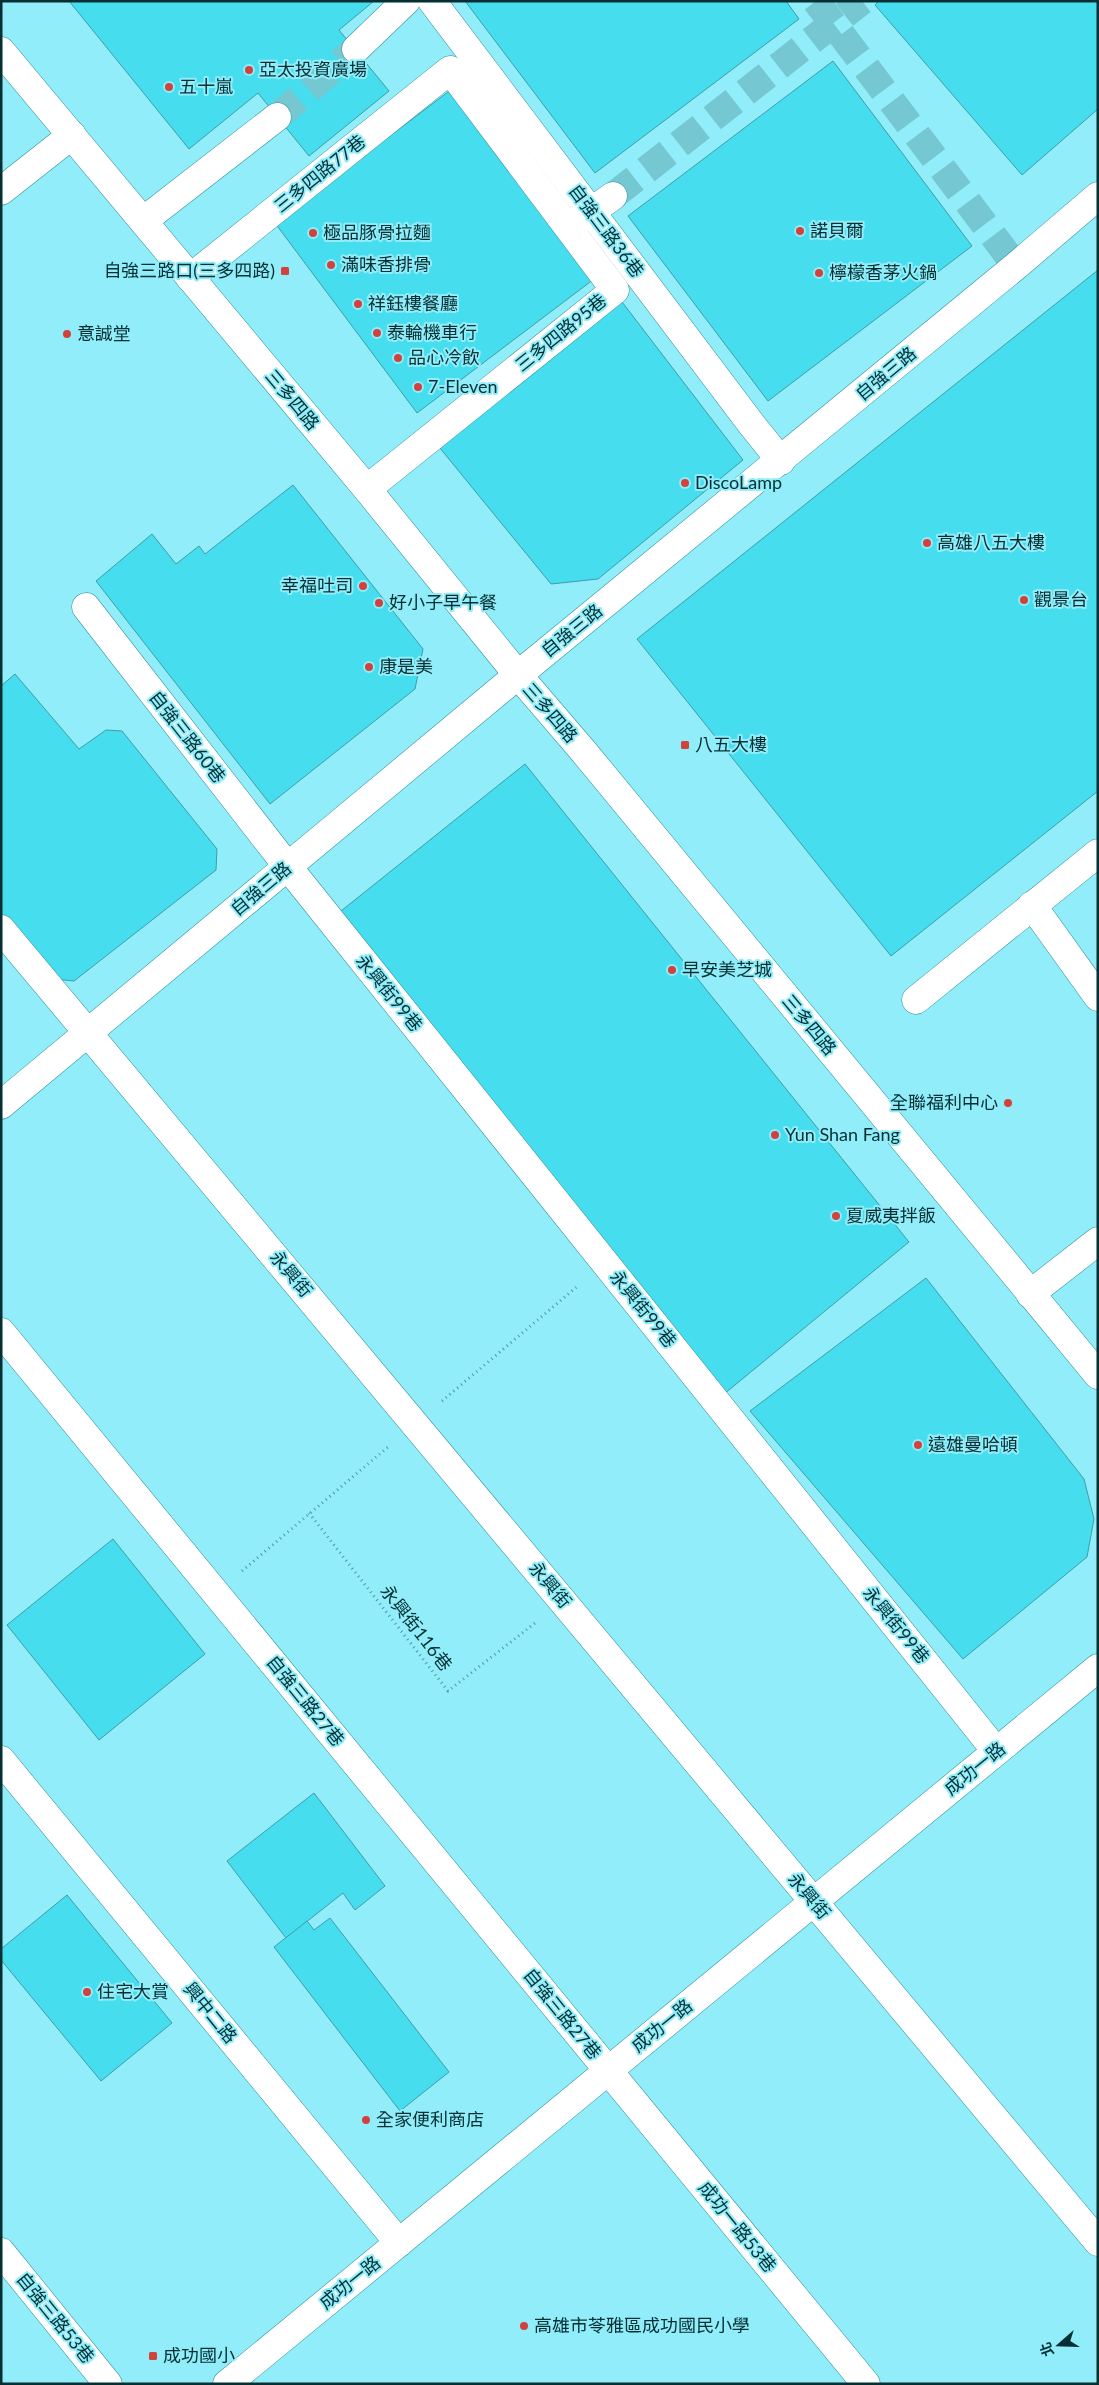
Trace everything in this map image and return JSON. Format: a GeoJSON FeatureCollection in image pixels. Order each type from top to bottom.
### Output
{"type":"FeatureCollection","features":[{"type":"Feature","properties":{"kind":"street"},"geometry":{"type":"LineString","coordinates":[[356,49],[406,1]]}},
{"type":"Feature","properties":{"kind":"street","name":"自強三路36巷"},"geometry":{"type":"LineString","coordinates":[[432,1],[602,204],[752,426],[781,461]]}},
{"type":"Feature","properties":{"kind":"street","name":"三多四路"},"geometry":{"type":"LineString","coordinates":[[1,51],[367,489],[518,675],[584,752],[1098,1375]]}},
{"type":"Feature","properties":{"kind":"street","name":"三多四路77巷"},"geometry":{"type":"LineString","coordinates":[[190,278],[450,70],[569,228]]}},
{"type":"Feature","properties":{"kind":"street"},"geometry":{"type":"LineString","coordinates":[[143,221],[277,117]]}},
{"type":"Feature","properties":{"kind":"street"},"geometry":{"type":"LineString","coordinates":[[1,191],[72,135]]}},
{"type":"Feature","properties":{"kind":"street","name":"自強三路"},"geometry":{"type":"LineString","coordinates":[[1,1105],[518,675],[781,461],[1098,196]]}},
{"type":"Feature","properties":{"kind":"street"},"geometry":{"type":"LineString","coordinates":[[569,228],[602,204]]}},
{"type":"Feature","properties":{"kind":"street","name":"三多四路95巷"},"geometry":{"type":"LineString","coordinates":[[367,489],[615,290],[569,228]]}},
{"type":"Feature","properties":{"kind":"street","name":"自強三路60巷"},"geometry":{"type":"LineString","coordinates":[[86,607],[288,867]]}},
{"type":"Feature","properties":{"kind":"street"},"geometry":{"type":"LineString","coordinates":[[916,1000],[1098,853]]}},
{"type":"Feature","properties":{"kind":"street","name":"永興街99巷"},"geometry":{"type":"LineString","coordinates":[[288,867],[996,1751]]}},
{"type":"Feature","properties":{"kind":"street"},"geometry":{"type":"LineString","coordinates":[[1032,906],[1098,997]]}},
{"type":"Feature","properties":{"kind":"street","name":"永興街"},"geometry":{"type":"LineString","coordinates":[[1,929],[90,1032],[1098,2242]]}},
{"type":"Feature","properties":{"kind":"street"},"geometry":{"type":"LineString","coordinates":[[1030,1294],[1098,1241]]}},
{"type":"Feature","properties":{"kind":"street","name":"自強三路27巷"},"geometry":{"type":"LineString","coordinates":[[1,1332],[608,2070]]}},
{"type":"Feature","properties":{"kind":"street","name":"成功一路"},"geometry":{"type":"LineString","coordinates":[[227,2384],[1098,1668]]}},
{"type":"Feature","properties":{"kind":"street","name":"興中二路"},"geometry":{"type":"LineString","coordinates":[[1,1760],[399,2243]]}},
{"type":"Feature","properties":{"kind":"street","name":"成功一路53巷"},"geometry":{"type":"LineString","coordinates":[[608,2070],[866,2384]]}},
{"type":"Feature","properties":{"kind":"street","name":"自強三路53巷"},"geometry":{"type":"LineString","coordinates":[[1,2252],[108,2384]]}},
{"type":"Feature","properties":{"kind":"path","name":"永興街116巷"},"geometry":{"type":"LineString","coordinates":[[309,1513],[448,1691],[563,1600]]}},
{"type":"Feature","properties":{"kind":"building","name":"亞太投資廣場"},"geometry":{"type":"Polygon","coordinates":[[[69,1],[374,1],[339,30],[389,91],[309,156],[258,93],[189,149],[69,1]]]}},
{"type":"Feature","properties":{"kind":"building"},"geometry":{"type":"Polygon","coordinates":[[[465,1],[786,1],[799,19],[595,173],[465,1]]]}},
{"type":"Feature","properties":{"kind":"building"},"geometry":{"type":"Polygon","coordinates":[[[879,1],[1098,1],[1098,109],[1022,175],[875,5],[879,1]]]}},
{"type":"Feature","properties":{"kind":"building","name":"諾貝爾"},"geometry":{"type":"Polygon","coordinates":[[[833,61],[972,246],[768,401],[628,216],[833,61]]]}},
{"type":"Feature","properties":{"kind":"building"},"geometry":{"type":"Polygon","coordinates":[[[456,86],[598,276],[417,413],[275,223],[456,86]]]}},
{"type":"Feature","properties":{"kind":"building","name":"高雄八五大樓"},"geometry":{"type":"Polygon","coordinates":[[[1098,270],[1098,791],[891,956],[637,639],[1098,270]]]}},
{"type":"Feature","properties":{"kind":"building"},"geometry":{"type":"Polygon","coordinates":[[[619,298],[743,460],[598,579],[551,584],[435,442],[619,298]]]}},
{"type":"Feature","properties":{"kind":"building"},"geometry":{"type":"Polygon","coordinates":[[[293,485],[423,649],[415,689],[270,804],[96,581],[152,534],[176,564],[199,546],[205,554],[293,485]]]}},
{"type":"Feature","properties":{"kind":"building"},"geometry":{"type":"Polygon","coordinates":[[[15,674],[79,749],[106,730],[122,731],[217,849],[216,870],[74,981],[44,978],[1,924],[1,686],[15,674]]]}},
{"type":"Feature","properties":{"kind":"building"},"geometry":{"type":"Polygon","coordinates":[[[525,764],[909,1242],[724,1394],[336,915],[525,764]]]}},
{"type":"Feature","properties":{"kind":"building","name":"遠雄曼哈頓"},"geometry":{"type":"Polygon","coordinates":[[[926,1278],[1084,1479],[1094,1519],[1087,1557],[963,1659],[750,1411],[926,1278]]]}},
{"type":"Feature","properties":{"kind":"building"},"geometry":{"type":"Polygon","coordinates":[[[113,1539],[205,1654],[99,1740],[7,1625],[113,1539]]]}},
{"type":"Feature","properties":{"kind":"building"},"geometry":{"type":"Polygon","coordinates":[[[314,1793],[385,1886],[355,1910],[343,1893],[286,1938],[227,1861],[314,1793]]]}},
{"type":"Feature","properties":{"kind":"building","name":"住宅大賞"},"geometry":{"type":"Polygon","coordinates":[[[67,1895],[172,2023],[101,2081],[1,1960],[1,1949],[67,1895]]]}},
{"type":"Feature","properties":{"kind":"building"},"geometry":{"type":"Polygon","coordinates":[[[330,1918],[449,2072],[400,2111],[274,1947],[307,1921],[314,1930],[330,1918]]]}},
{"type":"Feature","properties":{"kind":"tunnel"},"geometry":{"type":"LineString","coordinates":[[816,1],[1016,266]]}},
{"type":"Feature","properties":{"kind":"tunnel"},"geometry":{"type":"LineString","coordinates":[[613,196],[862,1]]}},
{"type":"Feature","properties":{"kind":"tunnel"},"geometry":{"type":"LineString","coordinates":[[277,117],[356,49]]}},
{"type":"Feature","properties":{"kind":"place","name":"亞太投資廣場"},"geometry":{"type":"Point","coordinates":[249,70]}},
{"type":"Feature","properties":{"kind":"place","name":"五十嵐"},"geometry":{"type":"Point","coordinates":[169,87]}},
{"type":"Feature","properties":{"kind":"place","name":"諾貝爾"},"geometry":{"type":"Point","coordinates":[800,231]}},
{"type":"Feature","properties":{"kind":"place","name":"極品豚骨拉麵"},"geometry":{"type":"Point","coordinates":[313,233]}},
{"type":"Feature","properties":{"kind":"place","name":"滿味香排骨"},"geometry":{"type":"Point","coordinates":[331,265]}},
{"type":"Feature","properties":{"kind":"place","name":"自強三路口(三多四路)"},"geometry":{"type":"Point","coordinates":[285,271]}},
{"type":"Feature","properties":{"kind":"place","name":"檸檬香茅火鍋"},"geometry":{"type":"Point","coordinates":[819,273]}},
{"type":"Feature","properties":{"kind":"place","name":"祥鈺樓餐廳"},"geometry":{"type":"Point","coordinates":[358,304]}},
{"type":"Feature","properties":{"kind":"place","name":"泰輪機車行"},"geometry":{"type":"Point","coordinates":[377,333]}},
{"type":"Feature","properties":{"kind":"place","name":"意誠堂"},"geometry":{"type":"Point","coordinates":[67,334]}},
{"type":"Feature","properties":{"kind":"place","name":"品心冷飲"},"geometry":{"type":"Point","coordinates":[398,358]}},
{"type":"Feature","properties":{"kind":"place","name":"7-Eleven"},"geometry":{"type":"Point","coordinates":[418,387]}},
{"type":"Feature","properties":{"kind":"place","name":"DiscoLamp"},"geometry":{"type":"Point","coordinates":[685,483]}},
{"type":"Feature","properties":{"kind":"place","name":"高雄八五大樓"},"geometry":{"type":"Point","coordinates":[927,543]}},
{"type":"Feature","properties":{"kind":"place","name":"幸福吐司"},"geometry":{"type":"Point","coordinates":[363,586]}},
{"type":"Feature","properties":{"kind":"place","name":"觀景台"},"geometry":{"type":"Point","coordinates":[1024,600]}},
{"type":"Feature","properties":{"kind":"place","name":"好小子早午餐"},"geometry":{"type":"Point","coordinates":[379,603]}},
{"type":"Feature","properties":{"kind":"place","name":"康是美"},"geometry":{"type":"Point","coordinates":[369,667]}},
{"type":"Feature","properties":{"kind":"place","name":"八五大樓"},"geometry":{"type":"Point","coordinates":[685,745]}},
{"type":"Feature","properties":{"kind":"place","name":"早安美芝城"},"geometry":{"type":"Point","coordinates":[672,970]}},
{"type":"Feature","properties":{"kind":"place","name":"全聯福利中心"},"geometry":{"type":"Point","coordinates":[1008,1103]}},
{"type":"Feature","properties":{"kind":"place","name":"Yun Shan Fang"},"geometry":{"type":"Point","coordinates":[775,1135]}},
{"type":"Feature","properties":{"kind":"place","name":"夏威夷拌飯"},"geometry":{"type":"Point","coordinates":[836,1216]}},
{"type":"Feature","properties":{"kind":"place","name":"遠雄曼哈頓"},"geometry":{"type":"Point","coordinates":[918,1445]}},
{"type":"Feature","properties":{"kind":"place","name":"住宅大賞"},"geometry":{"type":"Point","coordinates":[87,1992]}},
{"type":"Feature","properties":{"kind":"place","name":"全家便利商店"},"geometry":{"type":"Point","coordinates":[366,2120]}},
{"type":"Feature","properties":{"kind":"place","name":"高雄市苓雅區成功國民小學"},"geometry":{"type":"Point","coordinates":[524,2326]}},
{"type":"Feature","properties":{"kind":"place","name":"成功國小"},"geometry":{"type":"Point","coordinates":[153,2356]}}]}
